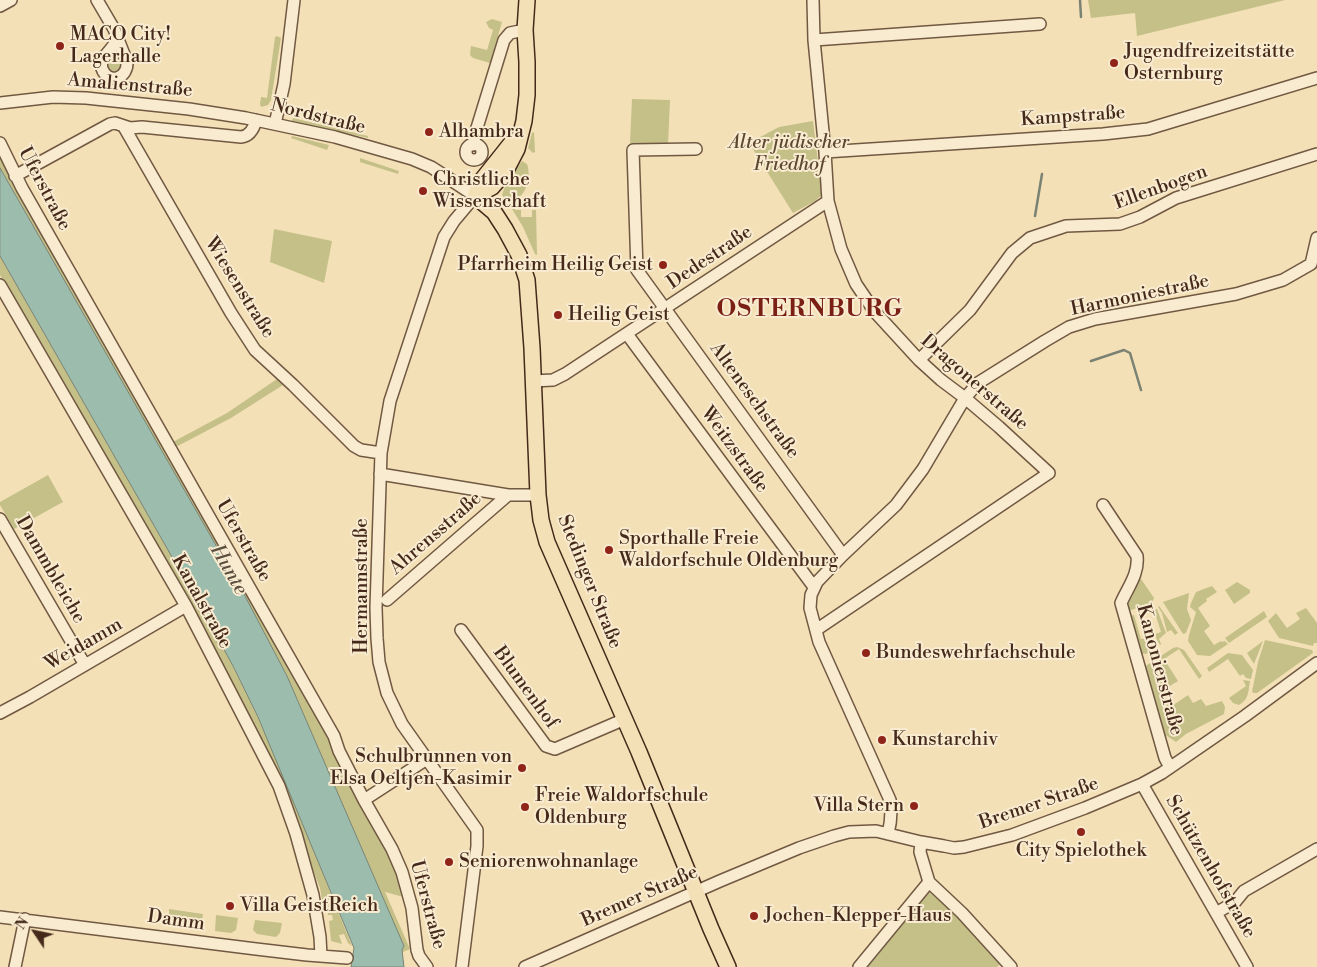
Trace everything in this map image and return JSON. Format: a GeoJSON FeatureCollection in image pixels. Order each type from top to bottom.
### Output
{"type":"FeatureCollection","features":[{"type":"Feature","properties":{"kind":"main road"},"geometry":{"type":"LineString","coordinates":[[475,196],[482,180],[503,156],[522,128],[527,95],[526,0]]}},
{"type":"Feature","properties":{"kind":"main road","name":"Stedinger Straße"},"geometry":{"type":"LineString","coordinates":[[475,196],[494,212],[501,222],[524,268],[527,280],[538,495],[547,542],[625,719],[728,967]]}},
{"type":"Feature","properties":{"kind":"street"},"geometry":{"type":"LineString","coordinates":[[0,6],[11,0]]}},
{"type":"Feature","properties":{"kind":"street"},"geometry":{"type":"LineString","coordinates":[[97,0],[110,22],[117,39]]}},
{"type":"Feature","properties":{"kind":"street"},"geometry":{"type":"LineString","coordinates":[[275,124],[284,84],[294,0]]}},
{"type":"Feature","properties":{"kind":"street","name":"Dragonerstraße"},"geometry":{"type":"LineString","coordinates":[[812,0],[828,201],[841,249],[856,284],[875,312],[919,360],[1049,472],[816,630]]}},
{"type":"Feature","properties":{"kind":"street"},"geometry":{"type":"LineString","coordinates":[[814,40],[1040,24]]}},
{"type":"Feature","properties":{"kind":"street"},"geometry":{"type":"LineString","coordinates":[[474,145],[476,131],[504,40],[510,33],[525,30]]}},
{"type":"Feature","properties":{"kind":"street","name":"Kampstraße"},"geometry":{"type":"LineString","coordinates":[[825,152],[1103,134],[1148,129],[1317,78]]}},
{"type":"Feature","properties":{"kind":"street","name":"Amalienstraße"},"geometry":{"type":"LineString","coordinates":[[0,103],[61,97],[86,98],[173,107],[256,120]]}},
{"type":"Feature","properties":{"kind":"street","name":"Nordstraße"},"geometry":{"type":"LineString","coordinates":[[15,176],[110,124],[119,124],[124,127],[142,127],[241,137],[250,133],[256,120],[335,137],[412,160],[430,167],[475,196]]}},
{"type":"Feature","properties":{"kind":"street","name":"Wiesenstraße"},"geometry":{"type":"LineString","coordinates":[[124,127],[231,313],[255,350],[354,446],[361,450],[381,453]]}},
{"type":"Feature","properties":{"kind":"street","name":"Uferstraße"},"geometry":{"type":"LineString","coordinates":[[0,143],[15,176],[334,736],[339,751],[402,872],[410,897],[417,950],[427,967]]}},
{"type":"Feature","properties":{"kind":"street","name":"Alteneschstraße"},"geometry":{"type":"LineString","coordinates":[[696,149],[633,150],[638,270],[843,555]]}},
{"type":"Feature","properties":{"kind":"street","name":"Ellenbogen"},"geometry":{"type":"LineString","coordinates":[[919,360],[970,310],[1012,252],[1030,238],[1066,226],[1120,224],[1140,217],[1176,198],[1317,154]]}},
{"type":"Feature","properties":{"kind":"street","name":"Hermannstraße"},"geometry":{"type":"LineString","coordinates":[[462,967],[477,846],[477,830],[402,724],[388,693],[379,662],[376,608],[381,453],[390,401],[444,236],[475,196]]}},
{"type":"Feature","properties":{"kind":"street","name":"Dedestraße"},"geometry":{"type":"LineString","coordinates":[[533,381],[556,379],[828,201]]}},
{"type":"Feature","properties":{"kind":"street","name":"Harmoniestraße"},"geometry":{"type":"LineString","coordinates":[[814,587],[823,574],[896,504],[923,469],[965,398],[978,383],[1069,327],[1095,319],[1236,294],[1284,280],[1311,264],[1317,238]]}},
{"type":"Feature","properties":{"kind":"street","name":"Kanalstraße"},"geometry":{"type":"LineString","coordinates":[[0,285],[186,606],[279,786],[296,834],[313,895],[321,956]]}},
{"type":"Feature","properties":{"kind":"street","name":"Weitzstraße"},"geometry":{"type":"LineString","coordinates":[[627,334],[814,587]]}},
{"type":"Feature","properties":{"kind":"street"},"geometry":{"type":"LineString","coordinates":[[380,474],[508,495],[538,495]]}},
{"type":"Feature","properties":{"kind":"street","name":"Ahrensstraße"},"geometry":{"type":"LineString","coordinates":[[388,600],[508,495]]}},
{"type":"Feature","properties":{"kind":"street","name":"Kanonierstraße"},"geometry":{"type":"LineString","coordinates":[[1103,506],[1137,556],[1136,574],[1121,603],[1165,758],[1170,767]]}},
{"type":"Feature","properties":{"kind":"street","name":"Dammbleiche"},"geometry":{"type":"LineString","coordinates":[[0,518],[86,665]]}},
{"type":"Feature","properties":{"kind":"street"},"geometry":{"type":"LineString","coordinates":[[814,587],[811,594],[810,608],[819,642],[890,800],[892,811],[888,834]]}},
{"type":"Feature","properties":{"kind":"street","name":"Weidamm"},"geometry":{"type":"LineString","coordinates":[[0,713],[186,606]]}},
{"type":"Feature","properties":{"kind":"street","name":"Blumenhof"},"geometry":{"type":"LineString","coordinates":[[461,630],[546,746],[555,749],[625,719]]}},
{"type":"Feature","properties":{"kind":"street","name":"Bremer Straße"},"geometry":{"type":"LineString","coordinates":[[525,967],[799,848],[834,836],[849,832],[876,831],[954,848],[964,847],[995,840],[1085,808],[1142,784],[1170,767],[1245,716],[1317,663]]}},
{"type":"Feature","properties":{"kind":"street"},"geometry":{"type":"LineString","coordinates":[[364,800],[427,759]]}},
{"type":"Feature","properties":{"kind":"street","name":"Schützenhofstraße"},"geometry":{"type":"LineString","coordinates":[[1142,784],[1247,967]]}},
{"type":"Feature","properties":{"kind":"street"},"geometry":{"type":"LineString","coordinates":[[921,842],[920,852],[929,882],[962,913],[1011,967]]}},
{"type":"Feature","properties":{"kind":"street"},"geometry":{"type":"LineString","coordinates":[[1216,913],[1235,902],[1244,891],[1317,849]]}},
{"type":"Feature","properties":{"kind":"street"},"geometry":{"type":"LineString","coordinates":[[859,967],[929,882]]}},
{"type":"Feature","properties":{"kind":"street","name":"Damm"},"geometry":{"type":"LineString","coordinates":[[0,916],[232,946],[346,958]]}},
{"type":"Feature","properties":{"kind":"street"},"geometry":{"type":"LineString","coordinates":[[15,967],[25,919]]}},
{"type":"Feature","properties":{"kind":"street"},"geometry":{"type":"LineString","coordinates":[[321,956],[330,967]]}},
{"type":"Feature","properties":{"kind":"green space"},"geometry":{"type":"Polygon","coordinates":[[[1088,0],[1285,0],[1137,36],[1135,13],[1091,18],[1088,0]]]}},
{"type":"Feature","properties":{"kind":"green space"},"geometry":{"type":"Polygon","coordinates":[[[492,19],[502,22],[490,63],[473,58],[470,55],[471,46],[487,50],[493,30],[489,28],[486,22],[492,19]]]}},
{"type":"Feature","properties":{"kind":"green space"},"geometry":{"type":"Polygon","coordinates":[[[275,37],[281,38],[271,100],[268,105],[261,107],[261,97],[267,98],[275,37]]]}},
{"type":"Feature","properties":{"kind":"green space"},"geometry":{"type":"Polygon","coordinates":[[[115,53],[118,53],[122,65],[119,70],[113,72],[108,68],[108,63],[115,53]]]}},
{"type":"Feature","properties":{"kind":"green space"},"geometry":{"type":"Polygon","coordinates":[[[632,99],[670,100],[668,145],[630,143],[632,99]]]}},
{"type":"Feature","properties":{"kind":"green space"},"geometry":{"type":"Polygon","coordinates":[[[293,118],[368,136],[368,138],[292,121],[293,118]]]}},
{"type":"Feature","properties":{"kind":"green space","name":"Alter jüdischer Friedhof"},"geometry":{"type":"Polygon","coordinates":[[[813,121],[822,195],[793,213],[749,143],[779,127],[813,121]]]}},
{"type":"Feature","properties":{"kind":"green space"},"geometry":{"type":"Polygon","coordinates":[[[534,132],[535,152],[533,153],[528,148],[532,133],[534,132]]]}},
{"type":"Feature","properties":{"kind":"green space"},"geometry":{"type":"Polygon","coordinates":[[[292,136],[329,145],[327,150],[291,138],[292,136]]]}},
{"type":"Feature","properties":{"kind":"green space"},"geometry":{"type":"Polygon","coordinates":[[[0,158],[6,160],[330,737],[402,879],[407,898],[385,892],[410,949],[403,952],[402,950],[404,946],[287,676],[245,596],[0,168],[0,158]]]}},
{"type":"Feature","properties":{"kind":"green space"},"geometry":{"type":"Polygon","coordinates":[[[360,158],[399,171],[398,174],[360,162],[360,158]]]}},
{"type":"Feature","properties":{"kind":"green space"},"geometry":{"type":"Polygon","coordinates":[[[522,161],[527,164],[529,173],[526,189],[515,199],[515,210],[521,210],[521,217],[532,217],[532,210],[536,210],[537,255],[512,209],[514,207],[502,195],[506,183],[522,161]]]}},
{"type":"Feature","properties":{"kind":"green space"},"geometry":{"type":"Polygon","coordinates":[[[274,229],[332,241],[324,283],[270,262],[274,229]]]}},
{"type":"Feature","properties":{"kind":"green space"},"geometry":{"type":"Polygon","coordinates":[[[0,256],[236,672],[283,775],[352,946],[348,943],[344,934],[339,935],[342,944],[331,941],[329,921],[333,920],[332,915],[328,915],[328,912],[323,908],[329,906],[327,903],[323,905],[320,888],[269,754],[190,605],[0,275],[0,256]]]}},
{"type":"Feature","properties":{"kind":"green space"},"geometry":{"type":"Polygon","coordinates":[[[277,379],[283,385],[231,418],[174,448],[171,443],[227,413],[277,379]]]}},
{"type":"Feature","properties":{"kind":"green space"},"geometry":{"type":"Polygon","coordinates":[[[48,475],[63,502],[14,529],[0,502],[48,475]]]}},
{"type":"Feature","properties":{"kind":"green space"},"geometry":{"type":"Polygon","coordinates":[[[1141,579],[1154,598],[1152,603],[1128,611],[1126,607],[1138,581],[1141,579]]]}},
{"type":"Feature","properties":{"kind":"green space"},"geometry":{"type":"Polygon","coordinates":[[[1237,582],[1250,590],[1250,593],[1234,604],[1225,590],[1237,582]]]}},
{"type":"Feature","properties":{"kind":"green space"},"geometry":{"type":"Polygon","coordinates":[[[1212,586],[1217,592],[1206,599],[1207,601],[1198,608],[1210,626],[1204,631],[1214,645],[1221,641],[1225,641],[1228,644],[1210,656],[1197,655],[1188,641],[1196,612],[1190,607],[1196,592],[1212,586]]]}},
{"type":"Feature","properties":{"kind":"green space"},"geometry":{"type":"Polygon","coordinates":[[[1189,593],[1187,609],[1191,620],[1186,633],[1183,634],[1163,602],[1189,593]]]}},
{"type":"Feature","properties":{"kind":"green space"},"geometry":{"type":"Polygon","coordinates":[[[1159,606],[1178,633],[1175,635],[1171,630],[1167,632],[1159,606]]]}},
{"type":"Feature","properties":{"kind":"green space"},"geometry":{"type":"Polygon","coordinates":[[[1306,608],[1317,623],[1317,643],[1314,643],[1313,646],[1279,638],[1268,621],[1276,613],[1287,628],[1300,619],[1296,613],[1306,608]]]}},
{"type":"Feature","properties":{"kind":"green space"},"geometry":{"type":"Polygon","coordinates":[[[1157,609],[1166,633],[1159,639],[1160,645],[1155,634],[1161,632],[1154,610],[1157,609]]]}},
{"type":"Feature","properties":{"kind":"green space"},"geometry":{"type":"Polygon","coordinates":[[[1264,611],[1267,617],[1229,643],[1225,638],[1264,611]]]}},
{"type":"Feature","properties":{"kind":"green space"},"geometry":{"type":"Polygon","coordinates":[[[1134,615],[1141,639],[1148,638],[1153,648],[1148,653],[1140,653],[1130,616],[1134,615]]]}},
{"type":"Feature","properties":{"kind":"green space"},"geometry":{"type":"Polygon","coordinates":[[[1265,640],[1312,650],[1313,653],[1257,693],[1254,693],[1252,692],[1258,662],[1265,640]]]}},
{"type":"Feature","properties":{"kind":"green space"},"geometry":{"type":"Polygon","coordinates":[[[1263,641],[1254,664],[1247,653],[1263,641]]]}},
{"type":"Feature","properties":{"kind":"green space"},"geometry":{"type":"Polygon","coordinates":[[[1177,647],[1184,650],[1202,676],[1199,679],[1179,649],[1164,659],[1178,681],[1162,691],[1172,706],[1188,695],[1193,703],[1201,699],[1206,706],[1222,701],[1225,707],[1224,714],[1186,734],[1176,742],[1162,734],[1144,667],[1177,647]]]}},
{"type":"Feature","properties":{"kind":"green space"},"geometry":{"type":"Polygon","coordinates":[[[1228,653],[1242,655],[1253,670],[1251,679],[1246,678],[1243,674],[1240,676],[1228,659],[1209,672],[1207,668],[1228,653]]]}},
{"type":"Feature","properties":{"kind":"green space"},"geometry":{"type":"Polygon","coordinates":[[[1243,680],[1250,681],[1249,689],[1248,695],[1239,705],[1233,703],[1229,698],[1246,686],[1243,680]]]}},
{"type":"Feature","properties":{"kind":"green space"},"geometry":{"type":"Polygon","coordinates":[[[925,889],[960,917],[1004,960],[997,967],[862,967],[925,889]]]}},
{"type":"Feature","properties":{"kind":"green space"},"geometry":{"type":"Polygon","coordinates":[[[169,909],[203,914],[201,929],[171,925],[169,909]]]}},
{"type":"Feature","properties":{"kind":"green space"},"geometry":{"type":"Polygon","coordinates":[[[216,915],[238,918],[236,930],[231,933],[215,931],[216,915]]]}},
{"type":"Feature","properties":{"kind":"green space"},"geometry":{"type":"Polygon","coordinates":[[[255,920],[282,923],[280,933],[276,937],[257,934],[253,930],[255,920]]]}},
{"type":"Feature","properties":{"kind":"water","name":"Hunte"},"geometry":{"type":"Polygon","coordinates":[[[0,168],[245,596],[287,676],[404,946],[402,950],[404,967],[351,967],[354,948],[258,717],[234,668],[0,256],[0,168]]]}},
{"type":"Feature","properties":{"kind":"waterway"},"geometry":{"type":"LineString","coordinates":[[1080,0],[1081,17]]}},
{"type":"Feature","properties":{"kind":"waterway"},"geometry":{"type":"LineString","coordinates":[[1035,216],[1042,174]]}},
{"type":"Feature","properties":{"kind":"waterway"},"geometry":{"type":"LineString","coordinates":[[1091,361],[1124,350],[1130,353],[1141,390]]}},
{"type":"Feature","properties":{"kind":"place","name":"MACO City! Lagerhalle"},"geometry":{"type":"Point","coordinates":[60,46]}},
{"type":"Feature","properties":{"kind":"place","name":"Jugendfreizeitstätte Osternburg"},"geometry":{"type":"Point","coordinates":[1114,63]}},
{"type":"Feature","properties":{"kind":"place","name":"Alhambra"},"geometry":{"type":"Point","coordinates":[429,132]}},
{"type":"Feature","properties":{"kind":"place","name":"Christliche Wissenschaft"},"geometry":{"type":"Point","coordinates":[423,191]}},
{"type":"Feature","properties":{"kind":"place","name":"Pfarrheim Heilig Geist"},"geometry":{"type":"Point","coordinates":[663,265]}},
{"type":"Feature","properties":{"kind":"place","name":"Heilig Geist"},"geometry":{"type":"Point","coordinates":[558,315]}},
{"type":"Feature","properties":{"kind":"place","name":"Sporthalle Freie Waldorfschule Oldenburg"},"geometry":{"type":"Point","coordinates":[609,550]}},
{"type":"Feature","properties":{"kind":"place","name":"Bundeswehrfachschule"},"geometry":{"type":"Point","coordinates":[866,653]}},
{"type":"Feature","properties":{"kind":"place","name":"Kunstarchiv"},"geometry":{"type":"Point","coordinates":[882,740]}},
{"type":"Feature","properties":{"kind":"place","name":"Schulbrunnen von Elsa Oeltjen-Kasimir"},"geometry":{"type":"Point","coordinates":[522,768]}},
{"type":"Feature","properties":{"kind":"place","name":"Villa Stern"},"geometry":{"type":"Point","coordinates":[914,806]}},
{"type":"Feature","properties":{"kind":"place","name":"Freie Waldorfschule Oldenburg"},"geometry":{"type":"Point","coordinates":[525,807]}},
{"type":"Feature","properties":{"kind":"place","name":"City Spielothek"},"geometry":{"type":"Point","coordinates":[1081,832]}},
{"type":"Feature","properties":{"kind":"place","name":"Seniorenwohnanlage"},"geometry":{"type":"Point","coordinates":[449,862]}},
{"type":"Feature","properties":{"kind":"place","name":"Villa GeistReich"},"geometry":{"type":"Point","coordinates":[230,906]}},
{"type":"Feature","properties":{"kind":"place","name":"Jochen-Klepper-Haus"},"geometry":{"type":"Point","coordinates":[754,916]}},
{"type":"Feature","properties":{"kind":"district","name":"OSTERNBURG"},"geometry":{"type":"Point","coordinates":[810,310]}}]}
